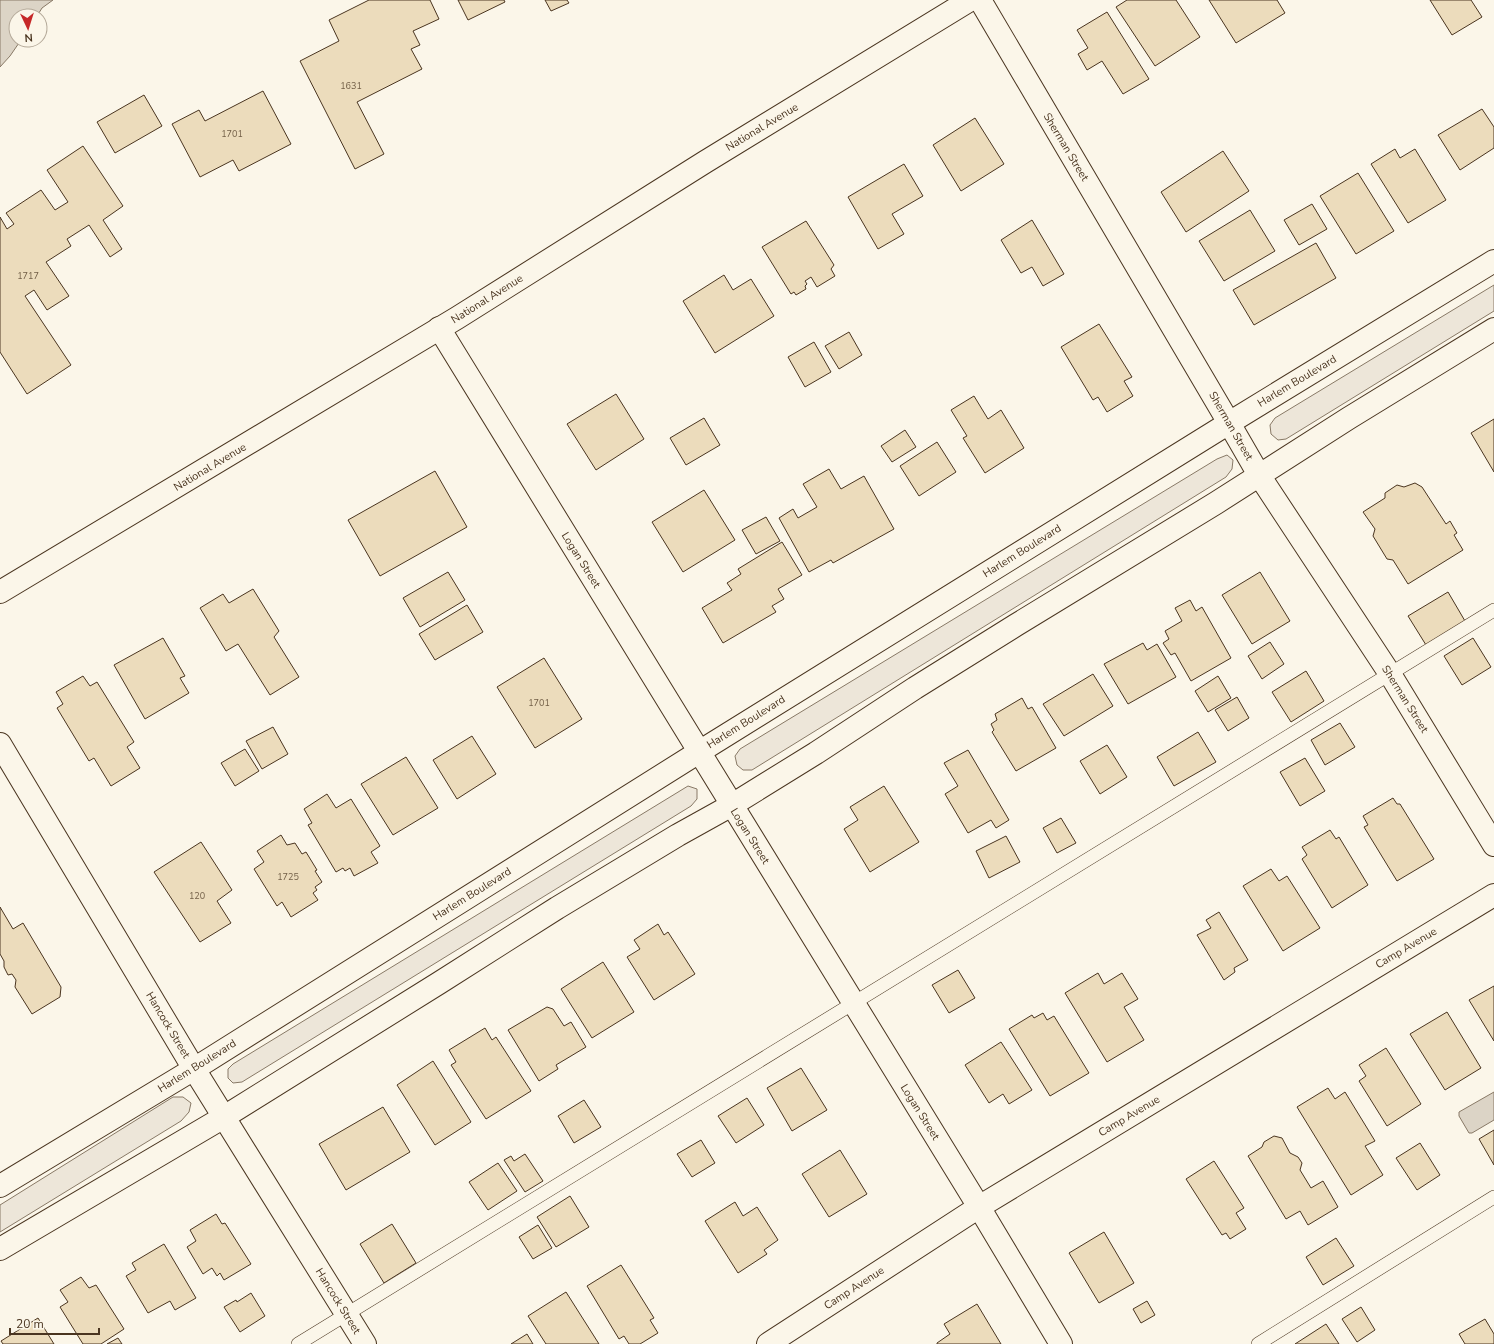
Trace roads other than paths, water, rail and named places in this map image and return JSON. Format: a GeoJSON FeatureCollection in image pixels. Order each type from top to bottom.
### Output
{"type":"FeatureCollection","features":[{"type":"Feature","properties":{"kind":"street","name":"National Avenue"},"geometry":{"type":"LineString","coordinates":[[0,592],[439,328],[704,162],[970,0]]}},
{"type":"Feature","properties":{"kind":"street","name":"Sherman Street"},"geometry":{"type":"LineString","coordinates":[[980,0],[1230,423],[1259,475],[1390,674],[1494,845]]}},
{"type":"Feature","properties":{"kind":"street","name":"Harlem Boulevard"},"geometry":{"type":"LineString","coordinates":[[0,1186],[194,1069],[699,752],[1494,260]]}},
{"type":"Feature","properties":{"kind":"street","name":"Logan Street"},"geometry":{"type":"LineString","coordinates":[[439,328],[979,1207],[1061,1344]]}},
{"type":"Feature","properties":{"kind":"street"},"geometry":{"type":"LineString","coordinates":[[0,1249],[224,1117],[439,984],[557,908],[732,805],[1016,625],[1216,503],[1355,414],[1494,329]]}},
{"type":"Feature","properties":{"kind":"street","name":"Hancock Street"},"geometry":{"type":"LineString","coordinates":[[0,744],[194,1069],[365,1344]]}},
{"type":"Feature","properties":{"kind":"street","name":"Camp Avenue"},"geometry":{"type":"LineString","coordinates":[[768,1344],[979,1207],[1494,895]]}},
{"type":"Feature","properties":{"kind":"lane"},"geometry":{"type":"LineString","coordinates":[[298,1344],[1494,610]]}},
{"type":"Feature","properties":{"kind":"lane"},"geometry":{"type":"LineString","coordinates":[[1258,1344],[1494,1197]]}}]}
